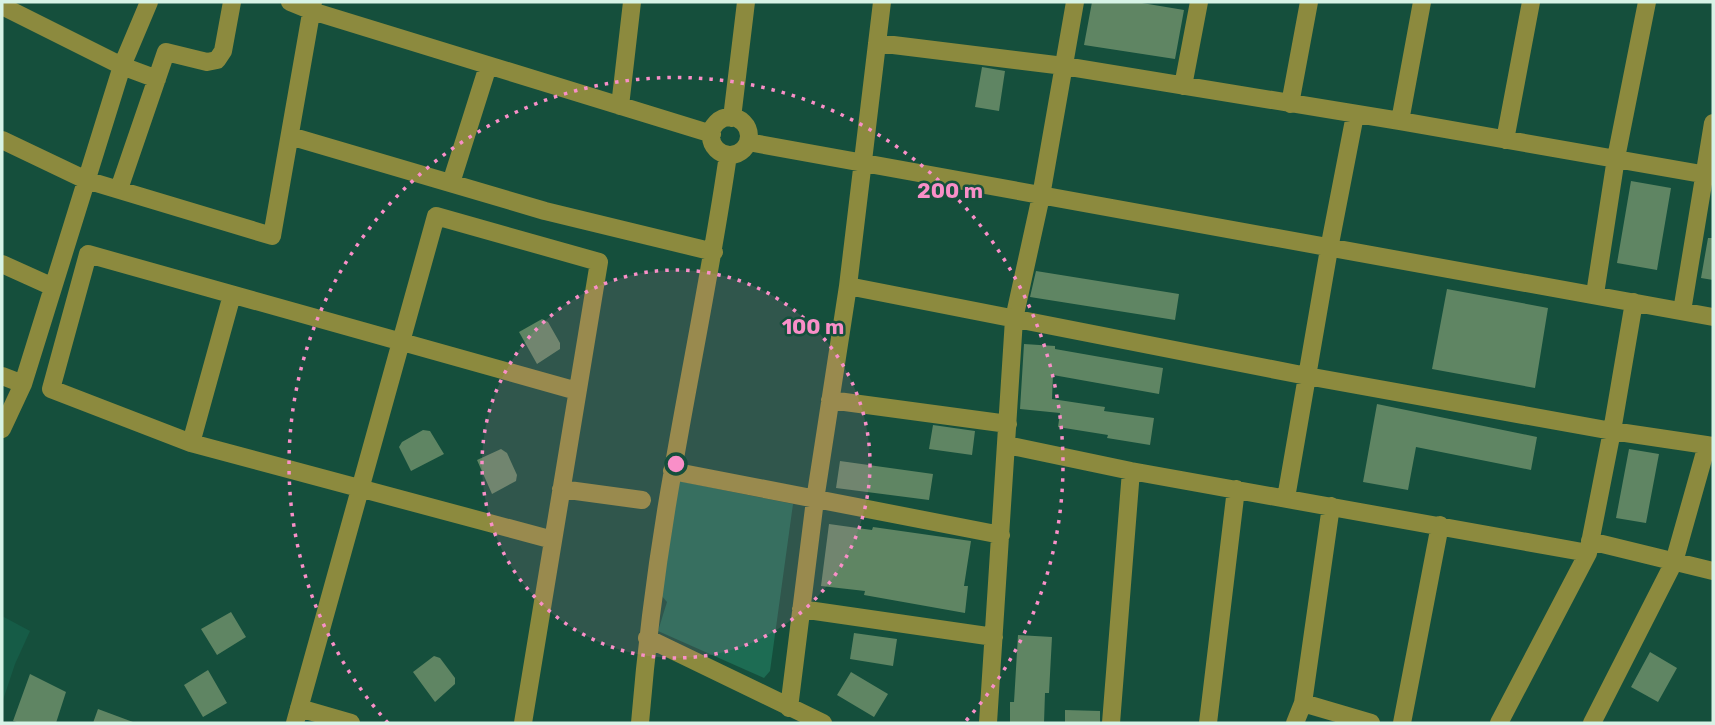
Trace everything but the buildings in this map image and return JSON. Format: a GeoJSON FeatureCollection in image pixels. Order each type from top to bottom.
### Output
{"type":"FeatureCollection","features":[{"type":"Feature","properties":{"kind":"street"},"geometry":{"type":"LineString","coordinates":[[2,429],[23,384],[122,66],[149,2]]}},
{"type":"Feature","properties":{"kind":"street"},"geometry":{"type":"LineString","coordinates":[[119,190],[166,52],[207,62],[220,57],[232,2]]}},
{"type":"Feature","properties":{"kind":"street"},"geometry":{"type":"LineString","coordinates":[[289,2],[712,134]]}},
{"type":"Feature","properties":{"kind":"street"},"geometry":{"type":"LineString","coordinates":[[620,106],[632,2]]}},
{"type":"Feature","properties":{"kind":"street"},"geometry":{"type":"LineString","coordinates":[[732,118],[746,2]]}},
{"type":"Feature","properties":{"kind":"street"},"geometry":{"type":"LineString","coordinates":[[789,708],[815,500],[848,286],[882,2]]}},
{"type":"Feature","properties":{"kind":"street"},"geometry":{"type":"LineString","coordinates":[[989,723],[1014,319],[1041,196],[1075,2]]}},
{"type":"Feature","properties":{"kind":"street"},"geometry":{"type":"LineString","coordinates":[[1183,86],[1199,2]]}},
{"type":"Feature","properties":{"kind":"street"},"geometry":{"type":"LineString","coordinates":[[1290,104],[1308,2]]}},
{"type":"Feature","properties":{"kind":"street"},"geometry":{"type":"LineString","coordinates":[[1400,121],[1422,2]]}},
{"type":"Feature","properties":{"kind":"street"},"geometry":{"type":"LineString","coordinates":[[1505,139],[1531,2]]}},
{"type":"Feature","properties":{"kind":"street"},"geometry":{"type":"LineString","coordinates":[[1595,294],[1616,158],[1647,2]]}},
{"type":"Feature","properties":{"kind":"street"},"geometry":{"type":"LineString","coordinates":[[2,6],[122,66],[157,79]]}},
{"type":"Feature","properties":{"kind":"street"},"geometry":{"type":"LineString","coordinates":[[2,140],[86,180],[272,236],[312,7]]}},
{"type":"Feature","properties":{"kind":"street"},"geometry":{"type":"LineString","coordinates":[[877,43],[1064,66],[1709,175]]}},
{"type":"Feature","properties":{"kind":"street"},"geometry":{"type":"LineString","coordinates":[[451,183],[488,65]]}},
{"type":"Feature","properties":{"kind":"street"},"geometry":{"type":"LineString","coordinates":[[1286,498],[1355,115]]}},
{"type":"Feature","properties":{"kind":"street"},"geometry":{"type":"LineString","coordinates":[[732,118],[746,126],[748,142],[740,152],[728,155],[718,150],[712,134],[721,120],[732,118]]}},
{"type":"Feature","properties":{"kind":"street"},"geometry":{"type":"LineString","coordinates":[[1682,311],[1709,175],[1713,123]]}},
{"type":"Feature","properties":{"kind":"street"},"geometry":{"type":"LineString","coordinates":[[290,135],[545,211],[714,252]]}},
{"type":"Feature","properties":{"kind":"street"},"geometry":{"type":"LineString","coordinates":[[748,142],[1713,317]]}},
{"type":"Feature","properties":{"kind":"street"},"geometry":{"type":"LineString","coordinates":[[640,723],[648,638],[672,471],[714,252],[728,155]]}},
{"type":"Feature","properties":{"kind":"street"},"geometry":{"type":"LineString","coordinates":[[351,723],[297,716],[436,216],[599,262],[523,723]]}},
{"type":"Feature","properties":{"kind":"street"},"geometry":{"type":"LineString","coordinates":[[553,540],[191,443],[51,390],[88,254],[577,391]]}},
{"type":"Feature","properties":{"kind":"street"},"geometry":{"type":"LineString","coordinates":[[2,264],[53,287]]}},
{"type":"Feature","properties":{"kind":"street"},"geometry":{"type":"LineString","coordinates":[[848,286],[1307,376],[1612,431],[1710,445],[1674,562],[1592,723]]}},
{"type":"Feature","properties":{"kind":"street"},"geometry":{"type":"LineString","coordinates":[[191,443],[232,295]]}},
{"type":"Feature","properties":{"kind":"street"},"geometry":{"type":"LineString","coordinates":[[1499,723],[1589,547],[1634,302]]}},
{"type":"Feature","properties":{"kind":"street"},"geometry":{"type":"LineString","coordinates":[[2,376],[23,384]]}},
{"type":"Feature","properties":{"kind":"street"},"geometry":{"type":"LineString","coordinates":[[830,400],[1008,424]]}},
{"type":"Feature","properties":{"kind":"street"},"geometry":{"type":"LineString","coordinates":[[1007,445],[1131,471],[1440,525],[1589,547],[1713,571]]}},
{"type":"Feature","properties":{"kind":"street"},"geometry":{"type":"LineString","coordinates":[[672,471],[1001,535]]}},
{"type":"Feature","properties":{"kind":"street"},"geometry":{"type":"LineString","coordinates":[[1111,723],[1131,471]]}},
{"type":"Feature","properties":{"kind":"street"},"geometry":{"type":"LineString","coordinates":[[561,489],[642,500]]}},
{"type":"Feature","properties":{"kind":"street"},"geometry":{"type":"LineString","coordinates":[[1208,723],[1236,489]]}},
{"type":"Feature","properties":{"kind":"street"},"geometry":{"type":"LineString","coordinates":[[1296,723],[1303,703],[1331,506]]}},
{"type":"Feature","properties":{"kind":"street"},"geometry":{"type":"LineString","coordinates":[[1402,723],[1440,525]]}},
{"type":"Feature","properties":{"kind":"street"},"geometry":{"type":"LineString","coordinates":[[801,609],[994,637]]}},
{"type":"Feature","properties":{"kind":"street"},"geometry":{"type":"LineString","coordinates":[[648,638],[823,723]]}},
{"type":"Feature","properties":{"kind":"street"},"geometry":{"type":"LineString","coordinates":[[1303,703],[1371,723]]}},
{"type":"Feature","properties":{"kind":"shaded area"},"geometry":{"type":"Polygon","coordinates":[[[679,481],[793,504],[770,671],[764,678],[658,631],[667,602],[660,594],[679,481]]]}},
{"type":"Feature","properties":{"kind":"shaded area"},"geometry":{"type":"Polygon","coordinates":[[[2,616],[30,631],[2,703],[2,616]]]}}]}
